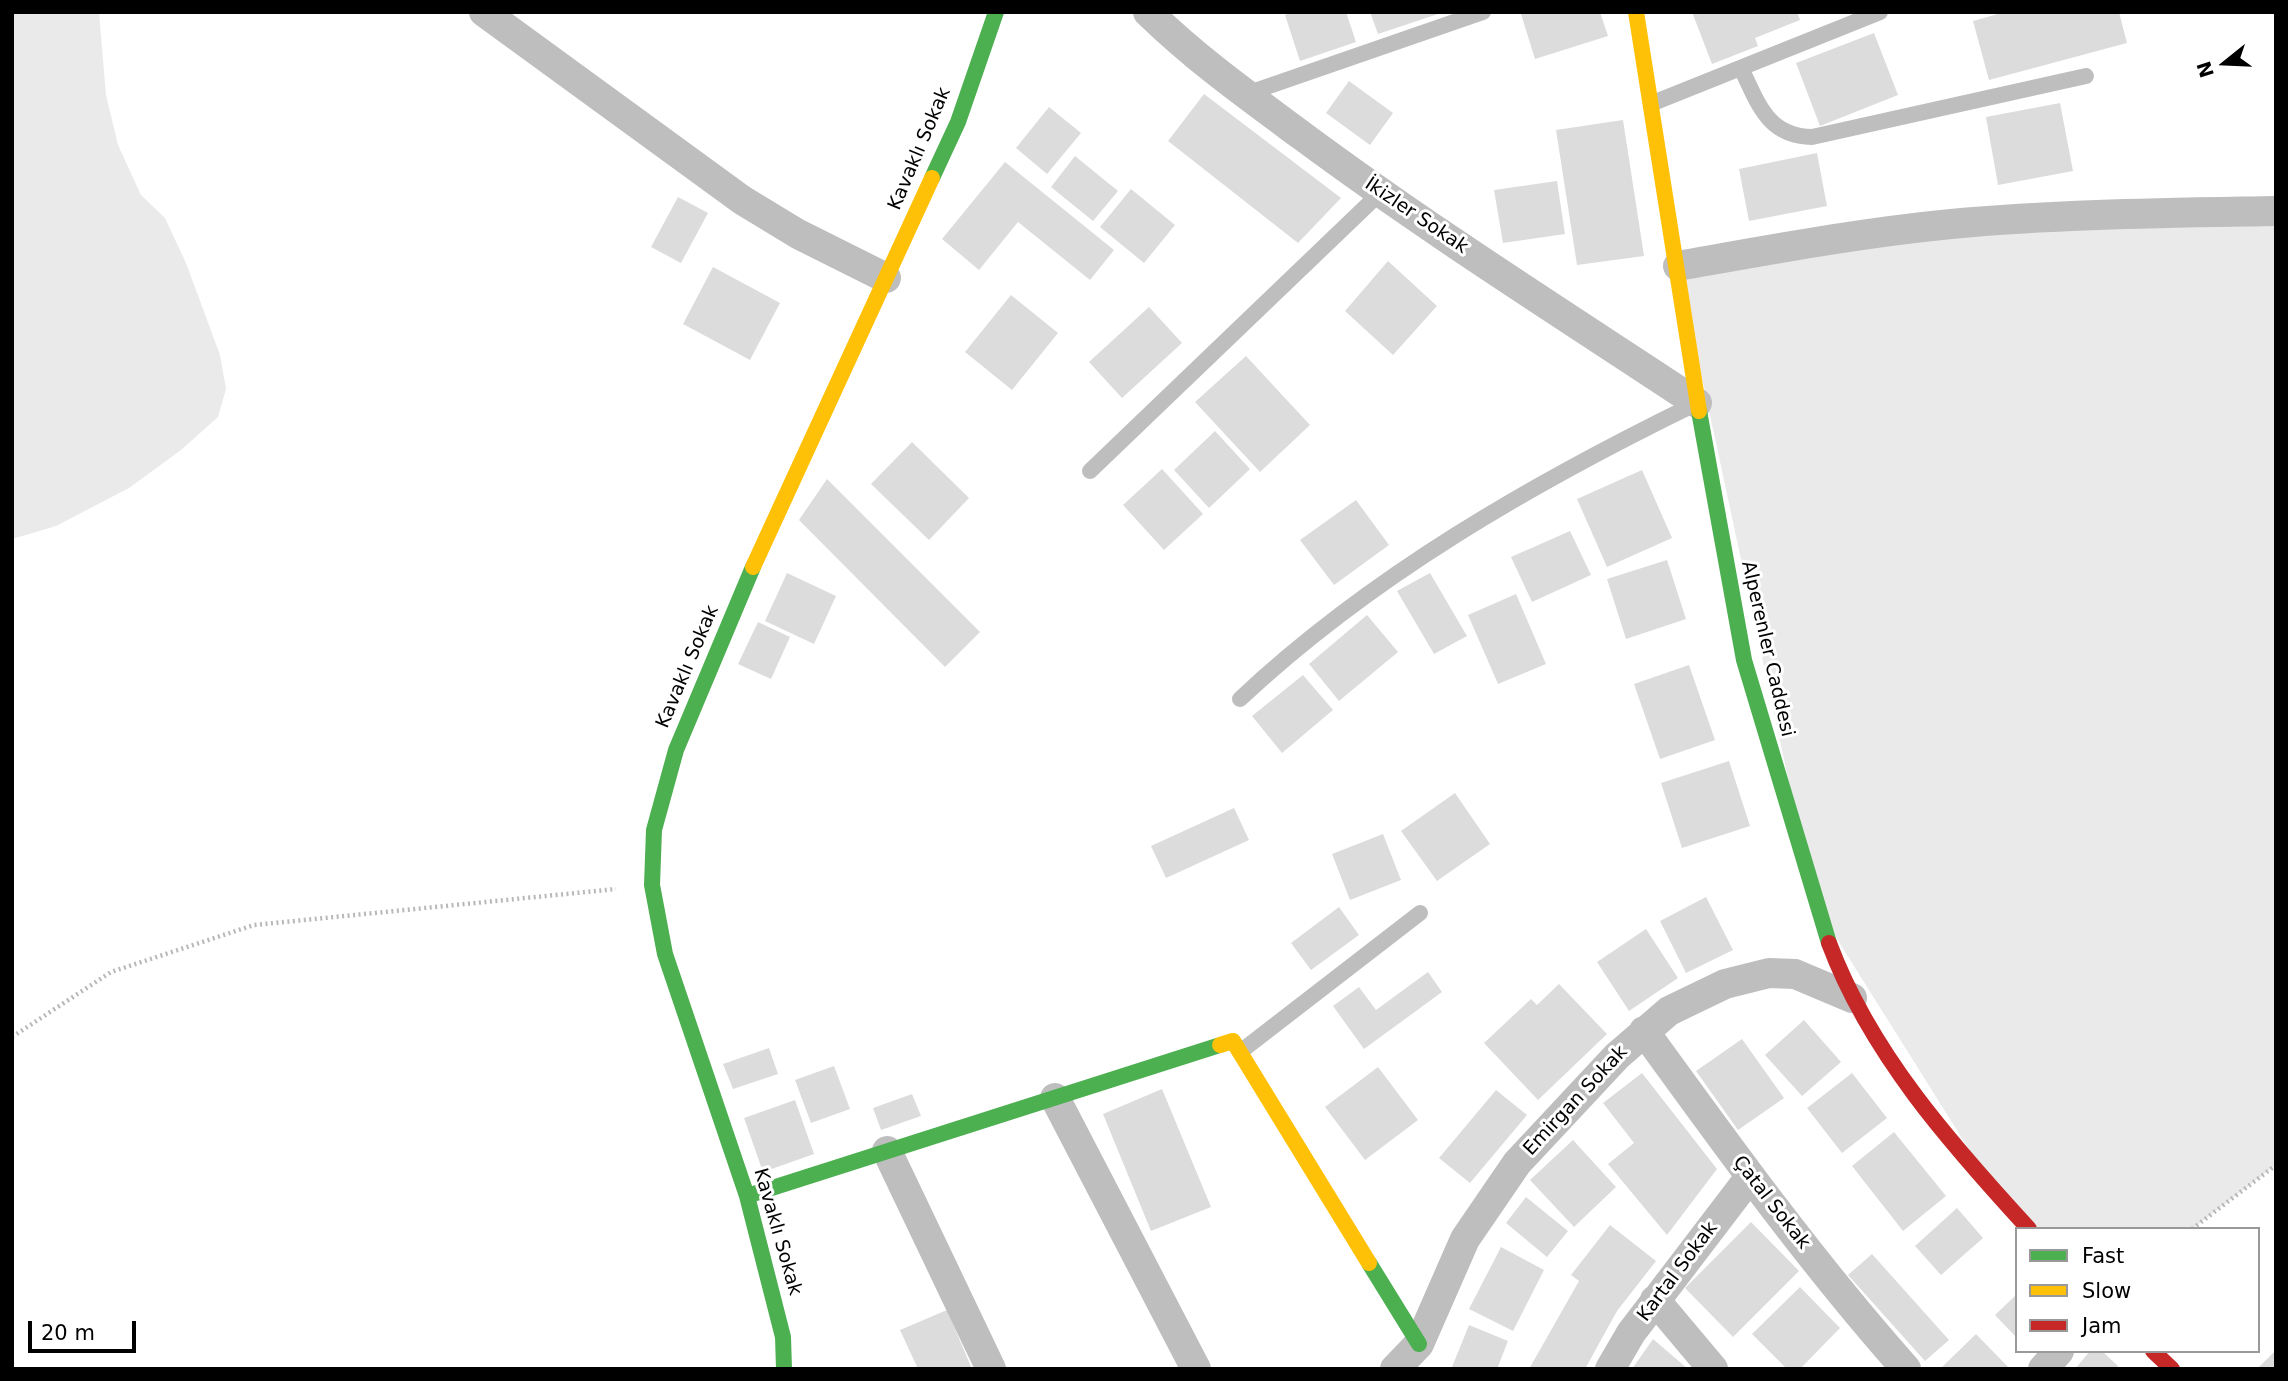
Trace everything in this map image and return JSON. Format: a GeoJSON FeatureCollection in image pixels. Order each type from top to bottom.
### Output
{"type":"FeatureCollection","features":[{"type":"Feature","properties":{"kind":"street"},"geometry":{"type":"LineString","coordinates":[[484,12],[677,156],[742,200],[798,234],[886,278]]}},
{"type":"Feature","properties":{"kind":"street","name":"Kavaklı Sokak"},"geometry":{"type":"LineString","coordinates":[[784,1369],[783,1337],[747,1196],[679,1003],[659,928],[652,885],[654,830],[676,750],[737,602],[958,122],[996,12]]}},
{"type":"Feature","properties":{"kind":"street","name":"İkizler Sokak"},"geometry":{"type":"LineString","coordinates":[[1148,12],[1180,42],[1246,94],[1380,193],[1697,403]]}},
{"type":"Feature","properties":{"kind":"street","name":"Alperenler Caddesi"},"geometry":{"type":"LineString","coordinates":[[1636,12],[1653,103],[1697,403],[1737,628],[1762,727],[1815,904],[1852,998],[1893,1063],[1937,1124],[2027,1227]]}},
{"type":"Feature","properties":{"kind":"street"},"geometry":{"type":"LineString","coordinates":[[1678,266],[1814,241],[1952,224],[2071,216],[2276,211]]}},
{"type":"Feature","properties":{"kind":"street","name":"Emirgan Sokak"},"geometry":{"type":"LineString","coordinates":[[1395,1369],[1419,1344],[1477,1218],[1517,1163],[1608,1064],[1644,1031],[1669,1011],[1696,996],[1725,984],[1769,973],[1795,974],[1852,998]]}},
{"type":"Feature","properties":{"kind":"street","name":"Çatal Sokak"},"geometry":{"type":"LineString","coordinates":[[1644,1031],[1750,1177],[1857,1314],[1906,1369]]}},
{"type":"Feature","properties":{"kind":"street"},"geometry":{"type":"LineString","coordinates":[[747,1196],[1233,1041],[1419,1344]]}},
{"type":"Feature","properties":{"kind":"street"},"geometry":{"type":"LineString","coordinates":[[1055,1098],[1196,1369]]}},
{"type":"Feature","properties":{"kind":"street"},"geometry":{"type":"LineString","coordinates":[[887,1151],[991,1369]]}},
{"type":"Feature","properties":{"kind":"street","name":"Kartal Sokak"},"geometry":{"type":"LineString","coordinates":[[1610,1369],[1655,1300],[1750,1177]]}},
{"type":"Feature","properties":{"kind":"street"},"geometry":{"type":"LineString","coordinates":[[1655,1300],[1713,1369]]}},
{"type":"Feature","properties":{"kind":"street"},"geometry":{"type":"LineString","coordinates":[[783,1337],[797,1369]]}},
{"type":"Feature","properties":{"kind":"street"},"geometry":{"type":"LineString","coordinates":[[2043,1369],[2057,1353]]}},
{"type":"Feature","properties":{"kind":"street"},"geometry":{"type":"LineString","coordinates":[[2156,1353],[2172,1369]]}},
{"type":"Feature","properties":{"kind":"lane"},"geometry":{"type":"LineString","coordinates":[[1246,94],[1483,12]]}},
{"type":"Feature","properties":{"kind":"lane"},"geometry":{"type":"LineString","coordinates":[[1653,103],[1880,12]]}},
{"type":"Feature","properties":{"kind":"lane"},"geometry":{"type":"LineString","coordinates":[[1741,68],[1762,111],[1773,124],[1792,137],[1812,137],[2086,76]]}},
{"type":"Feature","properties":{"kind":"lane"},"geometry":{"type":"LineString","coordinates":[[1090,471],[1380,193]]}},
{"type":"Feature","properties":{"kind":"lane"},"geometry":{"type":"LineString","coordinates":[[1240,699],[1290,652],[1422,558],[1603,449],[1697,403]]}},
{"type":"Feature","properties":{"kind":"lane"},"geometry":{"type":"LineString","coordinates":[[1240,1052],[1420,913]]}},
{"type":"Feature","properties":{"kind":"path"},"geometry":{"type":"LineString","coordinates":[[12,1037],[111,972],[254,925],[652,885]]}},
{"type":"Feature","properties":{"kind":"path"},"geometry":{"type":"LineString","coordinates":[[2195,1227],[2276,1166]]}},
{"type":"Feature","properties":{"kind":"shaded area"},"geometry":{"type":"Polygon","coordinates":[[[12,12],[99,12],[106,95],[118,145],[141,195],[165,218],[186,263],[220,355],[226,389],[218,417],[181,450],[129,488],[56,526],[12,539],[12,12]]]}},
{"type":"Feature","properties":{"kind":"shaded area"},"geometry":{"type":"Polygon","coordinates":[[[2276,211],[2276,1165],[2195,1227],[2027,1227],[1997,1194],[1815,904],[1678,266],[1814,241],[2276,211]]]}},
{"type":"Feature","properties":{"kind":"building"},"geometry":{"type":"Polygon","coordinates":[[[1293,12],[1346,12],[1356,42],[1300,61],[1285,15],[1293,12]]]}},
{"type":"Feature","properties":{"kind":"building"},"geometry":{"type":"Polygon","coordinates":[[[1370,12],[1441,12],[1441,13],[1378,34],[1370,12]]]}},
{"type":"Feature","properties":{"kind":"building"},"geometry":{"type":"Polygon","coordinates":[[[1600,12],[1608,36],[1535,59],[1521,14],[1600,12]]]}},
{"type":"Feature","properties":{"kind":"building"},"geometry":{"type":"Polygon","coordinates":[[[1692,12],[1797,12],[1800,20],[1755,38],[1758,46],[1712,64],[1692,12]]]}},
{"type":"Feature","properties":{"kind":"building"},"geometry":{"type":"Polygon","coordinates":[[[2005,12],[2119,12],[2127,43],[1989,80],[1973,21],[2005,12]]]}},
{"type":"Feature","properties":{"kind":"building"},"geometry":{"type":"Polygon","coordinates":[[[1874,33],[1898,95],[1820,126],[1796,63],[1874,33]]]}},
{"type":"Feature","properties":{"kind":"building"},"geometry":{"type":"Polygon","coordinates":[[[1349,81],[1393,113],[1370,145],[1326,113],[1349,81]]]}},
{"type":"Feature","properties":{"kind":"building"},"geometry":{"type":"Polygon","coordinates":[[[1204,94],[1341,198],[1298,243],[1168,141],[1204,94]]]}},
{"type":"Feature","properties":{"kind":"building"},"geometry":{"type":"Polygon","coordinates":[[[2060,103],[2073,171],[1998,185],[1986,117],[2060,103]]]}},
{"type":"Feature","properties":{"kind":"building"},"geometry":{"type":"Polygon","coordinates":[[[1049,107],[1081,133],[1047,174],[1016,148],[1049,107]]]}},
{"type":"Feature","properties":{"kind":"building"},"geometry":{"type":"Polygon","coordinates":[[[1623,120],[1644,256],[1577,265],[1556,130],[1623,120]]]}},
{"type":"Feature","properties":{"kind":"building"},"geometry":{"type":"Polygon","coordinates":[[[1817,153],[1827,206],[1749,221],[1739,169],[1817,153]]]}},
{"type":"Feature","properties":{"kind":"building"},"geometry":{"type":"Polygon","coordinates":[[[1075,156],[1118,191],[1093,221],[1051,187],[1075,156]]]}},
{"type":"Feature","properties":{"kind":"building"},"geometry":{"type":"Polygon","coordinates":[[[1005,162],[1114,250],[1090,280],[1018,222],[979,270],[942,239],[1005,162]]]}},
{"type":"Feature","properties":{"kind":"building"},"geometry":{"type":"Polygon","coordinates":[[[1557,181],[1565,234],[1503,243],[1494,190],[1557,181]]]}},
{"type":"Feature","properties":{"kind":"building"},"geometry":{"type":"Polygon","coordinates":[[[1131,189],[1175,225],[1144,263],[1100,227],[1131,189]]]}},
{"type":"Feature","properties":{"kind":"building"},"geometry":{"type":"Polygon","coordinates":[[[678,197],[708,213],[681,263],[651,247],[678,197]]]}},
{"type":"Feature","properties":{"kind":"building"},"geometry":{"type":"Polygon","coordinates":[[[1388,261],[1437,306],[1393,355],[1345,311],[1388,261]]]}},
{"type":"Feature","properties":{"kind":"building"},"geometry":{"type":"Polygon","coordinates":[[[713,267],[780,303],[750,360],[683,324],[713,267]]]}},
{"type":"Feature","properties":{"kind":"building"},"geometry":{"type":"Polygon","coordinates":[[[1011,295],[1058,333],[1012,390],[965,352],[1011,295]]]}},
{"type":"Feature","properties":{"kind":"building"},"geometry":{"type":"Polygon","coordinates":[[[1149,307],[1182,343],[1122,398],[1089,362],[1149,307]]]}},
{"type":"Feature","properties":{"kind":"building"},"geometry":{"type":"Polygon","coordinates":[[[1246,356],[1310,425],[1260,472],[1195,402],[1246,356]]]}},
{"type":"Feature","properties":{"kind":"building"},"geometry":{"type":"Polygon","coordinates":[[[1215,431],[1250,469],[1209,508],[1174,470],[1215,431]]]}},
{"type":"Feature","properties":{"kind":"building"},"geometry":{"type":"Polygon","coordinates":[[[912,442],[969,498],[929,540],[871,484],[912,442]]]}},
{"type":"Feature","properties":{"kind":"building"},"geometry":{"type":"Polygon","coordinates":[[[1162,469],[1203,514],[1164,550],[1123,505],[1162,469]]]}},
{"type":"Feature","properties":{"kind":"building"},"geometry":{"type":"Polygon","coordinates":[[[1642,470],[1672,538],[1607,567],[1577,499],[1642,470]]]}},
{"type":"Feature","properties":{"kind":"building"},"geometry":{"type":"Polygon","coordinates":[[[827,479],[980,632],[945,667],[799,520],[827,479]]]}},
{"type":"Feature","properties":{"kind":"building"},"geometry":{"type":"Polygon","coordinates":[[[1356,500],[1389,545],[1334,585],[1300,540],[1356,500]]]}},
{"type":"Feature","properties":{"kind":"building"},"geometry":{"type":"Polygon","coordinates":[[[1570,531],[1591,575],[1532,602],[1511,557],[1570,531]]]}},
{"type":"Feature","properties":{"kind":"building"},"geometry":{"type":"Polygon","coordinates":[[[1667,560],[1686,619],[1626,639],[1607,579],[1667,560]]]}},
{"type":"Feature","properties":{"kind":"building"},"geometry":{"type":"Polygon","coordinates":[[[787,573],[836,596],[814,644],[765,621],[787,573]]]}},
{"type":"Feature","properties":{"kind":"building"},"geometry":{"type":"Polygon","coordinates":[[[1430,573],[1467,636],[1434,654],[1397,591],[1430,573]]]}},
{"type":"Feature","properties":{"kind":"building"},"geometry":{"type":"Polygon","coordinates":[[[1516,594],[1546,664],[1498,684],[1468,615],[1516,594]]]}},
{"type":"Feature","properties":{"kind":"building"},"geometry":{"type":"Polygon","coordinates":[[[1367,615],[1398,652],[1339,701],[1309,664],[1367,615]]]}},
{"type":"Feature","properties":{"kind":"building"},"geometry":{"type":"Polygon","coordinates":[[[758,622],[790,637],[771,679],[738,664],[758,622]]]}},
{"type":"Feature","properties":{"kind":"building"},"geometry":{"type":"Polygon","coordinates":[[[1689,665],[1715,740],[1660,759],[1634,684],[1689,665]]]}},
{"type":"Feature","properties":{"kind":"building"},"geometry":{"type":"Polygon","coordinates":[[[1303,675],[1333,710],[1282,753],[1252,716],[1303,675]]]}},
{"type":"Feature","properties":{"kind":"building"},"geometry":{"type":"Polygon","coordinates":[[[1729,761],[1750,826],[1682,848],[1661,783],[1729,761]]]}},
{"type":"Feature","properties":{"kind":"building"},"geometry":{"type":"Polygon","coordinates":[[[1455,793],[1490,844],[1437,881],[1401,831],[1455,793]]]}},
{"type":"Feature","properties":{"kind":"building"},"geometry":{"type":"Polygon","coordinates":[[[1234,808],[1249,840],[1166,878],[1151,846],[1234,808]]]}},
{"type":"Feature","properties":{"kind":"building"},"geometry":{"type":"Polygon","coordinates":[[[1383,834],[1401,880],[1350,900],[1332,854],[1383,834]]]}},
{"type":"Feature","properties":{"kind":"building"},"geometry":{"type":"Polygon","coordinates":[[[1706,897],[1733,950],[1686,973],[1660,921],[1706,897]]]}},
{"type":"Feature","properties":{"kind":"building"},"geometry":{"type":"Polygon","coordinates":[[[1339,907],[1359,935],[1311,970],[1291,943],[1339,907]]]}},
{"type":"Feature","properties":{"kind":"building"},"geometry":{"type":"Polygon","coordinates":[[[1646,929],[1678,978],[1629,1011],[1597,962],[1646,929]]]}},
{"type":"Feature","properties":{"kind":"building"},"geometry":{"type":"Polygon","coordinates":[[[1428,972],[1442,992],[1364,1049],[1333,1006],[1359,987],[1376,1010],[1428,972]]]}},
{"type":"Feature","properties":{"kind":"building"},"geometry":{"type":"Polygon","coordinates":[[[1559,984],[1607,1034],[1538,1100],[1484,1043],[1531,999],[1537,1005],[1559,984]]]}},
{"type":"Feature","properties":{"kind":"building"},"geometry":{"type":"Polygon","coordinates":[[[1804,1020],[1841,1062],[1802,1096],[1765,1055],[1804,1020]]]}},
{"type":"Feature","properties":{"kind":"building"},"geometry":{"type":"Polygon","coordinates":[[[1742,1039],[1784,1098],[1738,1130],[1696,1071],[1742,1039]]]}},
{"type":"Feature","properties":{"kind":"building"},"geometry":{"type":"Polygon","coordinates":[[[769,1048],[778,1074],[733,1089],[723,1064],[769,1048]]]}},
{"type":"Feature","properties":{"kind":"building"},"geometry":{"type":"Polygon","coordinates":[[[834,1066],[850,1109],[811,1123],[795,1080],[834,1066]]]}},
{"type":"Feature","properties":{"kind":"building"},"geometry":{"type":"Polygon","coordinates":[[[1378,1067],[1418,1120],[1365,1160],[1325,1107],[1378,1067]]]}},
{"type":"Feature","properties":{"kind":"building"},"geometry":{"type":"Polygon","coordinates":[[[1642,1073],[1717,1169],[1667,1235],[1608,1164],[1634,1143],[1603,1103],[1642,1073]]]}},
{"type":"Feature","properties":{"kind":"building"},"geometry":{"type":"Polygon","coordinates":[[[1852,1073],[1887,1118],[1842,1153],[1807,1108],[1852,1073]]]}},
{"type":"Feature","properties":{"kind":"building"},"geometry":{"type":"Polygon","coordinates":[[[1162,1089],[1211,1207],[1151,1231],[1103,1114],[1162,1089]]]}},
{"type":"Feature","properties":{"kind":"building"},"geometry":{"type":"Polygon","coordinates":[[[1496,1090],[1527,1115],[1470,1183],[1439,1158],[1496,1090]]]}},
{"type":"Feature","properties":{"kind":"building"},"geometry":{"type":"Polygon","coordinates":[[[912,1094],[921,1116],[881,1130],[873,1108],[912,1094]]]}},
{"type":"Feature","properties":{"kind":"building"},"geometry":{"type":"Polygon","coordinates":[[[795,1100],[814,1154],[763,1172],[744,1118],[795,1100]]]}},
{"type":"Feature","properties":{"kind":"building"},"geometry":{"type":"Polygon","coordinates":[[[1894,1132],[1946,1196],[1903,1231],[1852,1166],[1894,1132]]]}},
{"type":"Feature","properties":{"kind":"building"},"geometry":{"type":"Polygon","coordinates":[[[1573,1140],[1616,1187],[1574,1227],[1530,1180],[1573,1140]]]}},
{"type":"Feature","properties":{"kind":"building"},"geometry":{"type":"Polygon","coordinates":[[[1526,1197],[1568,1231],[1547,1257],[1506,1223],[1526,1197]]]}},
{"type":"Feature","properties":{"kind":"building"},"geometry":{"type":"Polygon","coordinates":[[[1957,1208],[1983,1238],[1941,1275],[1915,1246],[1957,1208]]]}},
{"type":"Feature","properties":{"kind":"building"},"geometry":{"type":"Polygon","coordinates":[[[1751,1222],[1799,1271],[1733,1337],[1685,1288],[1751,1222]]]}},
{"type":"Feature","properties":{"kind":"building"},"geometry":{"type":"Polygon","coordinates":[[[1610,1225],[1656,1261],[1617,1311],[1585,1369],[1529,1369],[1579,1281],[1571,1275],[1610,1225]]]}},
{"type":"Feature","properties":{"kind":"building"},"geometry":{"type":"Polygon","coordinates":[[[1501,1247],[1544,1270],[1513,1331],[1469,1309],[1501,1247]]]}},
{"type":"Feature","properties":{"kind":"building"},"geometry":{"type":"Polygon","coordinates":[[[1872,1254],[1949,1340],[1925,1361],[1848,1275],[1872,1254]]]}},
{"type":"Feature","properties":{"kind":"building"},"geometry":{"type":"Polygon","coordinates":[[[1800,1287],[1840,1328],[1800,1369],[1787,1369],[1752,1334],[1800,1287]]]}},
{"type":"Feature","properties":{"kind":"building"},"geometry":{"type":"Polygon","coordinates":[[[2015,1296],[2015,1336],[1995,1315],[2015,1296]]]}},
{"type":"Feature","properties":{"kind":"building"},"geometry":{"type":"Polygon","coordinates":[[[947,1310],[972,1369],[918,1369],[900,1330],[947,1310]]]}},
{"type":"Feature","properties":{"kind":"building"},"geometry":{"type":"Polygon","coordinates":[[[1469,1325],[1508,1341],[1497,1369],[1452,1367],[1469,1325]]]}},
{"type":"Feature","properties":{"kind":"building"},"geometry":{"type":"Polygon","coordinates":[[[1976,1334],[2010,1369],[1940,1369],[1976,1334]]]}},
{"type":"Feature","properties":{"kind":"building"},"geometry":{"type":"Polygon","coordinates":[[[1653,1339],[1688,1369],[1632,1369],[1653,1339]]]}},
{"type":"Feature","properties":{"kind":"building"},"geometry":{"type":"Polygon","coordinates":[[[2276,1350],[2276,1369],[2257,1369],[2276,1350]]]}},
{"type":"Feature","properties":{"kind":"building"},"geometry":{"type":"Polygon","coordinates":[[[2088,1353],[2104,1353],[2118,1366],[2116,1369],[2075,1369],[2088,1353]]]}},
{"type":"Feature","properties":{"kind":"traffic: fast"},"geometry":{"type":"LineString","coordinates":[[932,178],[958,122],[996,12]]}},
{"type":"Feature","properties":{"kind":"traffic: fast"},"geometry":{"type":"LineString","coordinates":[[1699,411],[1744,660],[1829,943]]}},
{"type":"Feature","properties":{"kind":"traffic: fast"},"geometry":{"type":"LineString","coordinates":[[753,567],[676,750],[654,830],[652,885],[665,954],[747,1196],[783,1337],[784,1369]]}},
{"type":"Feature","properties":{"kind":"traffic: fast"},"geometry":{"type":"LineString","coordinates":[[747,1196],[1220,1045]]}},
{"type":"Feature","properties":{"kind":"traffic: fast"},"geometry":{"type":"LineString","coordinates":[[1369,1263],[1419,1344]]}},
{"type":"Feature","properties":{"kind":"traffic: slow"},"geometry":{"type":"LineString","coordinates":[[1636,12],[1699,411]]}},
{"type":"Feature","properties":{"kind":"traffic: slow"},"geometry":{"type":"LineString","coordinates":[[753,567],[932,178]]}},
{"type":"Feature","properties":{"kind":"traffic: slow"},"geometry":{"type":"LineString","coordinates":[[1220,1045],[1233,1041],[1369,1263]]}},
{"type":"Feature","properties":{"kind":"traffic: jam"},"geometry":{"type":"LineString","coordinates":[[1829,943],[1867,1022],[1915,1095],[2027,1227]]}},
{"type":"Feature","properties":{"kind":"traffic: jam"},"geometry":{"type":"LineString","coordinates":[[2155,1353],[2172,1369]]}}]}
